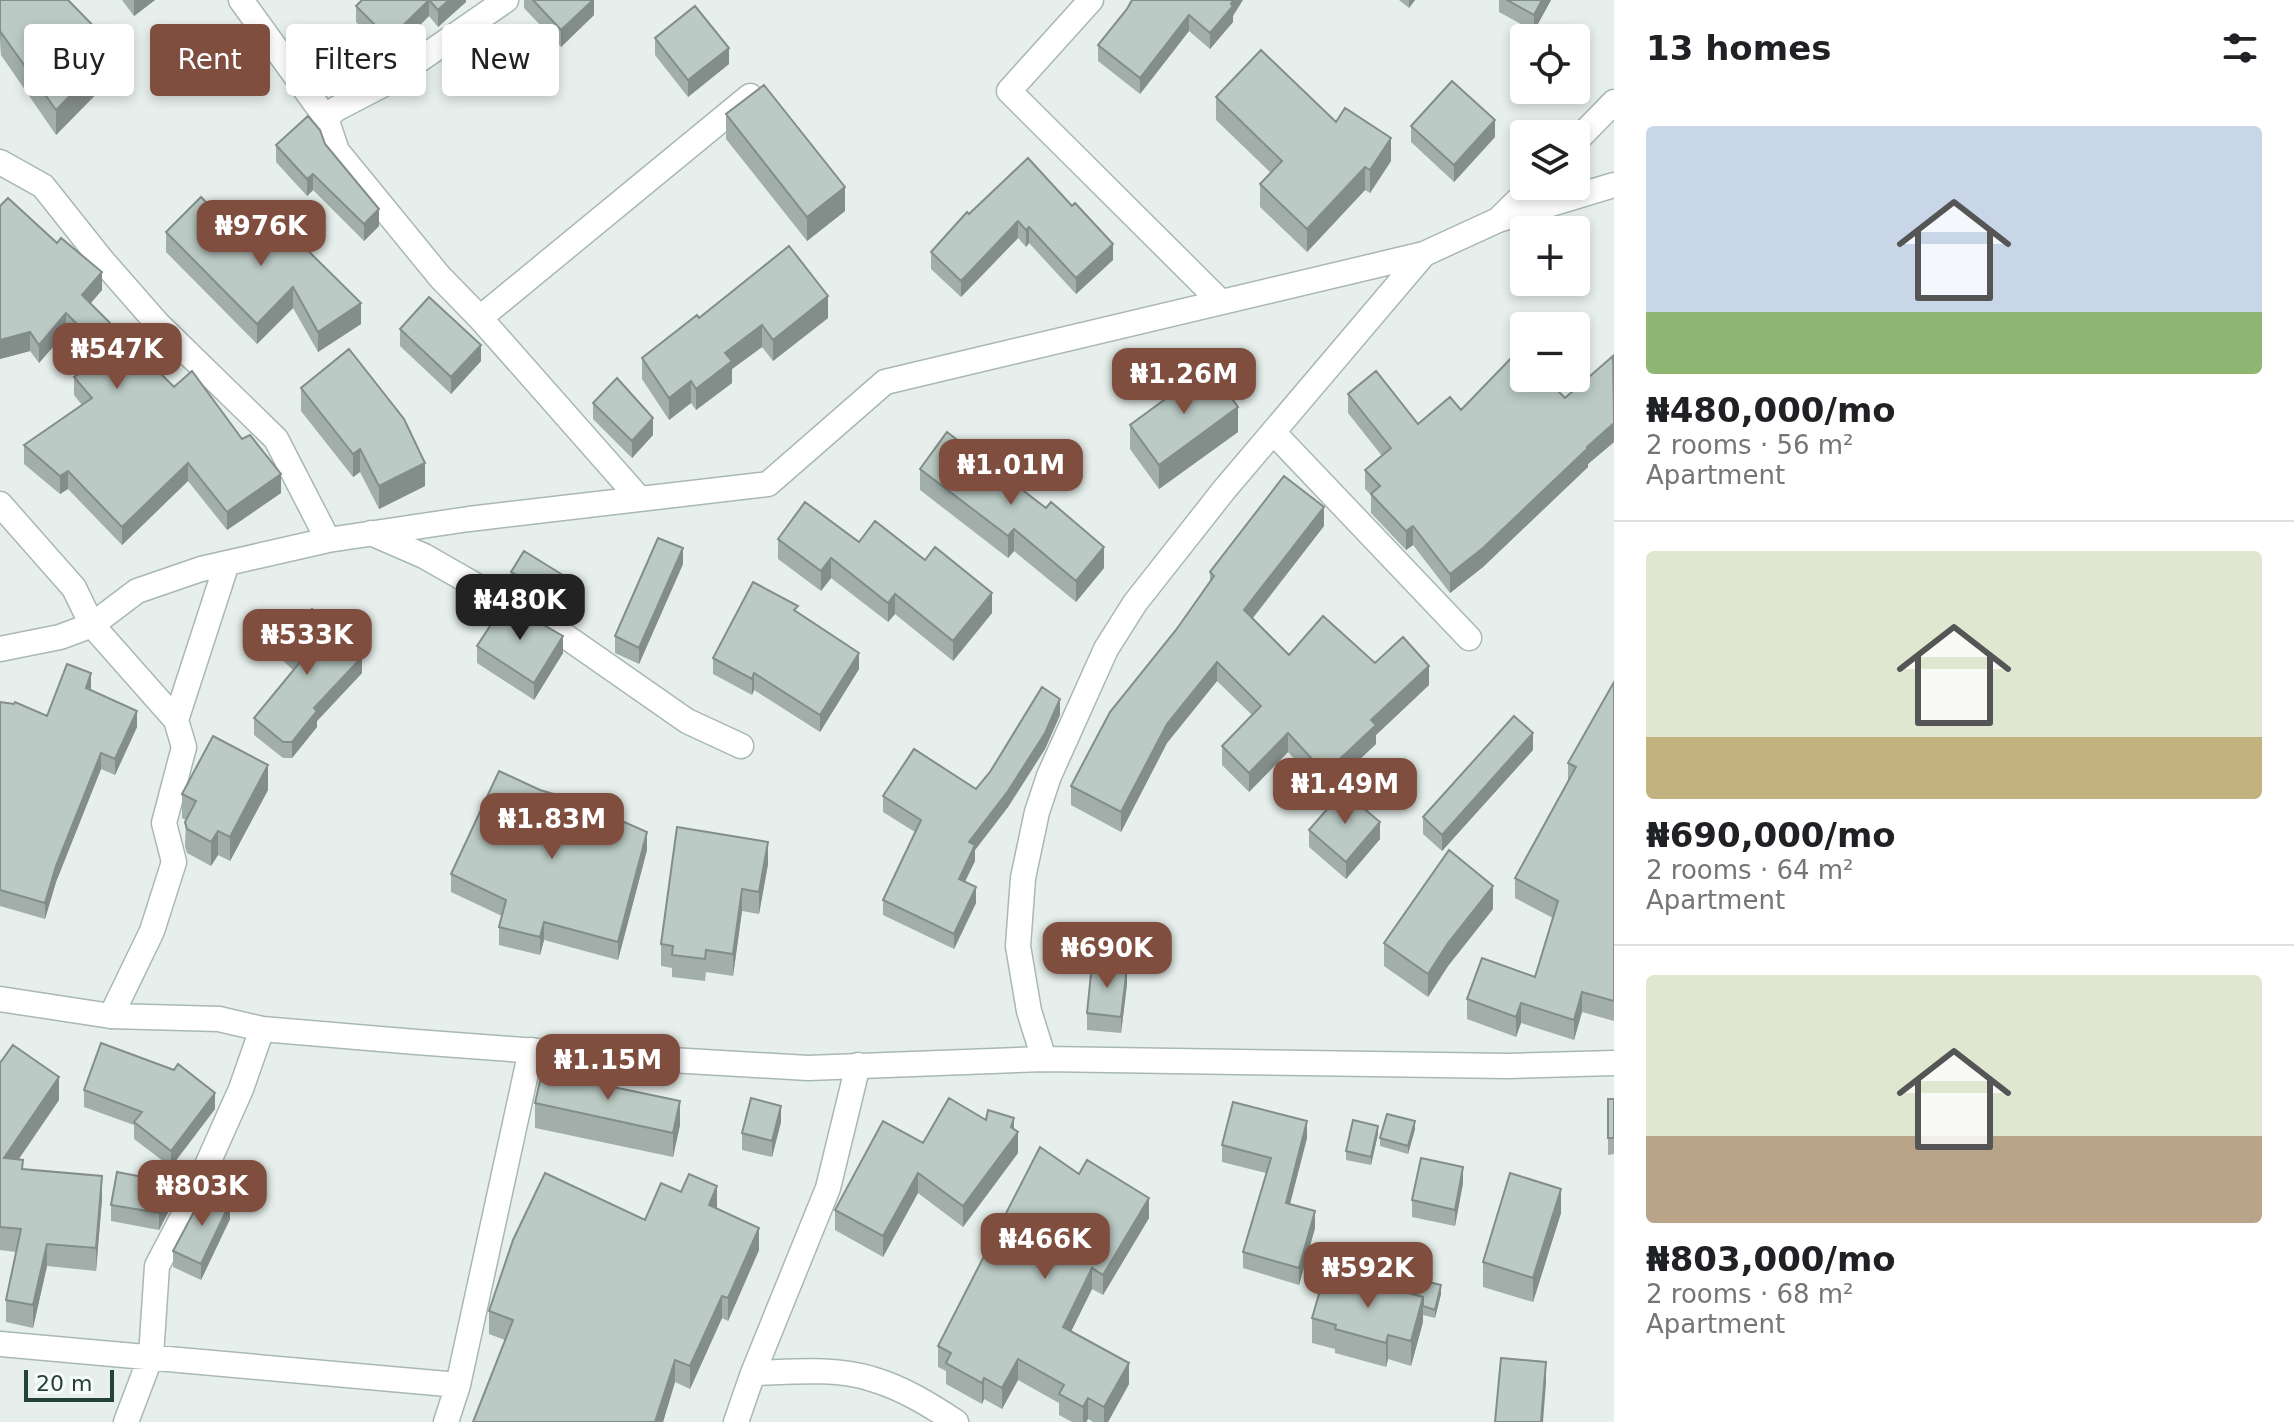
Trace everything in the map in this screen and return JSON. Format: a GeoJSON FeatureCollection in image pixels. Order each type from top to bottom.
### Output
{"type":"FeatureCollection","features":[{"type":"Feature","properties":{"kind":"street"},"geometry":{"type":"LineString","coordinates":[[241,0],[326,118],[337,151],[440,277],[638,497]]}},
{"type":"Feature","properties":{"kind":"street"},"geometry":{"type":"LineString","coordinates":[[326,118],[336,109],[386,83],[506,0]]}},
{"type":"Feature","properties":{"kind":"street"},"geometry":{"type":"LineString","coordinates":[[1091,0],[1009,91],[1221,302]]}},
{"type":"Feature","properties":{"kind":"street"},"geometry":{"type":"LineString","coordinates":[[480,318],[757,91]]}},
{"type":"Feature","properties":{"kind":"street"},"geometry":{"type":"LineString","coordinates":[[1590,127],[1614,102]]}},
{"type":"Feature","properties":{"kind":"street"},"geometry":{"type":"LineString","coordinates":[[0,162],[43,186],[157,323],[276,439],[328,540]]}},
{"type":"Feature","properties":{"kind":"street"},"geometry":{"type":"LineString","coordinates":[[0,649],[60,637],[92,625],[137,591],[227,563],[328,540],[638,497],[768,484],[885,382],[1424,254],[1498,220],[1614,185]]}},
{"type":"Feature","properties":{"kind":"street"},"geometry":{"type":"LineString","coordinates":[[1498,220],[1518,200]]}},
{"type":"Feature","properties":{"kind":"street"},"geometry":{"type":"LineString","coordinates":[[1044,1059],[1029,1011],[1018,946],[1023,878],[1037,812],[1049,776],[1106,649],[1135,603],[1273,432],[1424,254]]}},
{"type":"Feature","properties":{"kind":"street"},"geometry":{"type":"LineString","coordinates":[[1273,432],[1469,638]]}},
{"type":"Feature","properties":{"kind":"street"},"geometry":{"type":"LineString","coordinates":[[0,504],[74,588],[92,625],[176,720],[184,747],[164,823],[174,862],[152,931],[111,1016]]}},
{"type":"Feature","properties":{"kind":"street"},"geometry":{"type":"LineString","coordinates":[[371,533],[424,556],[568,638],[687,721],[741,746]]}},
{"type":"Feature","properties":{"kind":"street"},"geometry":{"type":"LineString","coordinates":[[176,720],[227,563]]}},
{"type":"Feature","properties":{"kind":"street"},"geometry":{"type":"LineString","coordinates":[[0,999],[111,1016],[219,1019],[262,1029],[808,1068],[1044,1059],[1508,1066],[1614,1063]]}},
{"type":"Feature","properties":{"kind":"street"},"geometry":{"type":"LineString","coordinates":[[126,1422],[151,1356],[157,1266],[204,1173],[241,1089],[262,1029]]}},
{"type":"Feature","properties":{"kind":"street"},"geometry":{"type":"LineString","coordinates":[[446,1422],[458,1385],[531,1050]]}},
{"type":"Feature","properties":{"kind":"street"},"geometry":{"type":"LineString","coordinates":[[736,1422],[828,1188],[858,1065]]}},
{"type":"Feature","properties":{"kind":"street"},"geometry":{"type":"LineString","coordinates":[[0,1344],[458,1385]]}},
{"type":"Feature","properties":{"kind":"street"},"geometry":{"type":"LineString","coordinates":[[753,1373],[820,1371],[871,1378],[922,1400],[956,1422]]}},
{"type":"Feature","properties":{"kind":"building"},"geometry":{"type":"Polygon","coordinates":[[[0,0],[68,0],[92,24],[24,24],[24,65],[0,31],[0,0]]]}},
{"type":"Feature","properties":{"kind":"building"},"geometry":{"type":"Polygon","coordinates":[[[362,0],[429,0],[404,24],[374,24],[356,6],[362,0]]]}},
{"type":"Feature","properties":{"kind":"building"},"geometry":{"type":"Polygon","coordinates":[[[429,0],[449,0],[438,10],[429,0]]]}},
{"type":"Feature","properties":{"kind":"building"},"geometry":{"type":"Polygon","coordinates":[[[533,0],[593,0],[561,30],[559,24],[555,24],[533,0]]]}},
{"type":"Feature","properties":{"kind":"building"},"geometry":{"type":"Polygon","coordinates":[[[1132,0],[1233,0],[1233,6],[1210,33],[1189,15],[1140,78],[1098,45],[1132,0]]]}},
{"type":"Feature","properties":{"kind":"building"},"geometry":{"type":"Polygon","coordinates":[[[1507,0],[1542,0],[1534,15],[1507,0]]]}},
{"type":"Feature","properties":{"kind":"building"},"geometry":{"type":"Polygon","coordinates":[[[695,6],[729,48],[688,80],[655,38],[695,6]]]}},
{"type":"Feature","properties":{"kind":"building"},"geometry":{"type":"Polygon","coordinates":[[[1261,50],[1336,122],[1345,108],[1391,138],[1370,170],[1365,167],[1307,229],[1260,184],[1282,161],[1216,97],[1261,50]]]}},
{"type":"Feature","properties":{"kind":"building"},"geometry":{"type":"Polygon","coordinates":[[[1452,81],[1495,120],[1454,165],[1411,126],[1452,81]]]}},
{"type":"Feature","properties":{"kind":"building"},"geometry":{"type":"Polygon","coordinates":[[[764,85],[845,187],[807,217],[726,114],[764,85]]]}},
{"type":"Feature","properties":{"kind":"building"},"geometry":{"type":"Polygon","coordinates":[[[46,96],[70,96],[56,110],[46,96]]]}},
{"type":"Feature","properties":{"kind":"building"},"geometry":{"type":"Polygon","coordinates":[[[308,116],[320,130],[325,144],[379,209],[364,224],[313,174],[307,179],[276,145],[308,116]]]}},
{"type":"Feature","properties":{"kind":"building"},"geometry":{"type":"Polygon","coordinates":[[[1028,158],[1072,206],[1075,203],[1113,244],[1076,278],[1029,227],[1026,230],[1018,221],[961,281],[931,252],[967,212],[969,214],[1028,158]]]}},
{"type":"Feature","properties":{"kind":"building"},"geometry":{"type":"Polygon","coordinates":[[[201,197],[258,254],[284,227],[361,303],[318,332],[293,287],[257,324],[166,232],[201,197]]]}},
{"type":"Feature","properties":{"kind":"building"},"geometry":{"type":"Polygon","coordinates":[[[8,198],[57,243],[61,238],[102,272],[82,295],[174,387],[192,371],[242,439],[250,435],[281,474],[227,512],[188,463],[122,527],[68,471],[60,476],[24,445],[92,398],[74,377],[108,355],[66,313],[39,345],[30,332],[0,340],[0,206],[8,198]]]}},
{"type":"Feature","properties":{"kind":"building"},"geometry":{"type":"Polygon","coordinates":[[[789,246],[828,296],[773,340],[762,325],[725,353],[732,361],[696,389],[691,381],[669,398],[642,358],[697,315],[699,318],[789,246]]]}},
{"type":"Feature","properties":{"kind":"building"},"geometry":{"type":"Polygon","coordinates":[[[429,297],[481,345],[451,377],[400,329],[429,297]]]}},
{"type":"Feature","properties":{"kind":"building"},"geometry":{"type":"Polygon","coordinates":[[[349,349],[404,419],[425,463],[379,486],[360,449],[353,454],[301,388],[349,349]]]}},
{"type":"Feature","properties":{"kind":"building"},"geometry":{"type":"Polygon","coordinates":[[[1613,356],[1614,423],[1483,548],[1450,574],[1413,526],[1406,531],[1371,494],[1380,486],[1365,470],[1391,448],[1348,394],[1376,371],[1418,424],[1450,397],[1461,410],[1510,359],[1510,392],[1559,392],[1565,398],[1572,392],[1590,392],[1590,376],[1613,356]]]}},
{"type":"Feature","properties":{"kind":"building"},"geometry":{"type":"Polygon","coordinates":[[[1209,367],[1238,407],[1159,465],[1130,425],[1209,367]]]}},
{"type":"Feature","properties":{"kind":"building"},"geometry":{"type":"Polygon","coordinates":[[[617,378],[653,418],[632,441],[593,403],[617,378]]]}},
{"type":"Feature","properties":{"kind":"building"},"geometry":{"type":"Polygon","coordinates":[[[947,432],[1046,508],[1051,502],[1104,547],[1076,581],[1014,529],[1008,536],[920,469],[947,432]]]}},
{"type":"Feature","properties":{"kind":"building"},"geometry":{"type":"Polygon","coordinates":[[[1284,476],[1324,507],[1244,610],[1289,655],[1323,616],[1375,663],[1403,637],[1429,666],[1371,720],[1376,725],[1325,773],[1288,733],[1249,773],[1222,746],[1261,706],[1217,662],[1167,724],[1121,812],[1071,786],[1110,712],[1176,630],[1214,576],[1210,572],[1284,476]]]}},
{"type":"Feature","properties":{"kind":"building"},"geometry":{"type":"Polygon","coordinates":[[[805,502],[859,542],[875,521],[925,560],[935,547],[992,593],[953,641],[895,594],[888,603],[831,558],[821,571],[778,539],[805,502]]]}},
{"type":"Feature","properties":{"kind":"building"},"geometry":{"type":"Polygon","coordinates":[[[658,538],[683,548],[639,648],[615,636],[658,538]]]}},
{"type":"Feature","properties":{"kind":"building"},"geometry":{"type":"Polygon","coordinates":[[[524,551],[579,585],[568,604],[511,572],[524,551]]]}},
{"type":"Feature","properties":{"kind":"building"},"geometry":{"type":"Polygon","coordinates":[[[753,582],[798,606],[794,610],[859,653],[820,715],[754,673],[752,679],[713,658],[753,582]]]}},
{"type":"Feature","properties":{"kind":"building"},"geometry":{"type":"Polygon","coordinates":[[[505,603],[563,636],[534,683],[477,646],[505,603]]]}},
{"type":"Feature","properties":{"kind":"building"},"geometry":{"type":"Polygon","coordinates":[[[312,609],[362,657],[314,708],[317,711],[292,742],[283,742],[254,718],[301,661],[281,642],[312,609]]]}},
{"type":"Feature","properties":{"kind":"building"},"geometry":{"type":"Polygon","coordinates":[[[67,664],[91,673],[86,688],[137,711],[115,759],[101,753],[56,866],[45,903],[0,890],[0,702],[15,702],[47,716],[67,664]]]}},
{"type":"Feature","properties":{"kind":"building"},"geometry":{"type":"Polygon","coordinates":[[[1614,682],[1614,1001],[1582,992],[1574,1020],[1521,1003],[1516,1017],[1467,999],[1482,958],[1535,977],[1558,901],[1515,878],[1576,767],[1568,763],[1614,682]]]}},
{"type":"Feature","properties":{"kind":"building"},"geometry":{"type":"Polygon","coordinates":[[[1042,687],[1060,699],[1045,733],[1008,791],[969,842],[975,845],[959,879],[976,887],[954,934],[883,900],[921,820],[883,796],[914,749],[976,789],[990,772],[1042,687]]]}},
{"type":"Feature","properties":{"kind":"building"},"geometry":{"type":"Polygon","coordinates":[[[1514,716],[1533,733],[1442,835],[1423,817],[1514,716]]]}},
{"type":"Feature","properties":{"kind":"building"},"geometry":{"type":"Polygon","coordinates":[[[213,736],[268,765],[230,837],[218,831],[211,842],[187,829],[185,822],[196,801],[182,794],[213,736]]]}},
{"type":"Feature","properties":{"kind":"building"},"geometry":{"type":"Polygon","coordinates":[[[499,771],[540,790],[591,805],[647,832],[618,942],[544,922],[540,937],[499,927],[506,900],[451,874],[499,771]]]}},
{"type":"Feature","properties":{"kind":"building"},"geometry":{"type":"Polygon","coordinates":[[[1343,791],[1380,822],[1346,862],[1309,830],[1343,791]]]}},
{"type":"Feature","properties":{"kind":"building"},"geometry":{"type":"Polygon","coordinates":[[[677,827],[768,842],[759,892],[742,889],[733,954],[706,950],[705,959],[672,955],[673,946],[661,944],[677,827]]]}},
{"type":"Feature","properties":{"kind":"building"},"geometry":{"type":"Polygon","coordinates":[[[1449,850],[1493,886],[1428,974],[1384,943],[1449,850]]]}},
{"type":"Feature","properties":{"kind":"building"},"geometry":{"type":"Polygon","coordinates":[[[1092,964],[1127,967],[1121,1017],[1087,1013],[1092,964]]]}},
{"type":"Feature","properties":{"kind":"building"},"geometry":{"type":"Polygon","coordinates":[[[101,1043],[174,1070],[178,1064],[215,1093],[171,1151],[134,1122],[142,1112],[84,1090],[101,1043]]]}},
{"type":"Feature","properties":{"kind":"building"},"geometry":{"type":"Polygon","coordinates":[[[13,1045],[59,1077],[4,1158],[23,1160],[22,1169],[102,1176],[96,1248],[47,1244],[33,1305],[6,1300],[21,1229],[0,1227],[0,1063],[13,1045]]]}},
{"type":"Feature","properties":{"kind":"building"},"geometry":{"type":"Polygon","coordinates":[[[542,1072],[680,1101],[673,1133],[535,1103],[542,1072]]]}},
{"type":"Feature","properties":{"kind":"building"},"geometry":{"type":"Polygon","coordinates":[[[751,1098],[781,1106],[772,1141],[742,1133],[751,1098]]]}},
{"type":"Feature","properties":{"kind":"building"},"geometry":{"type":"Polygon","coordinates":[[[949,1098],[986,1120],[988,1110],[1014,1118],[1011,1127],[1018,1132],[963,1206],[918,1173],[883,1236],[835,1210],[883,1121],[923,1143],[949,1098]]]}},
{"type":"Feature","properties":{"kind":"building"},"geometry":{"type":"Polygon","coordinates":[[[1608,1099],[1614,1099],[1614,1138],[1608,1138],[1608,1099]]]}},
{"type":"Feature","properties":{"kind":"building"},"geometry":{"type":"Polygon","coordinates":[[[1233,1102],[1307,1121],[1286,1203],[1315,1211],[1299,1268],[1243,1252],[1271,1158],[1222,1145],[1233,1102]]]}},
{"type":"Feature","properties":{"kind":"building"},"geometry":{"type":"Polygon","coordinates":[[[1387,1114],[1415,1121],[1408,1146],[1380,1138],[1387,1114]]]}},
{"type":"Feature","properties":{"kind":"building"},"geometry":{"type":"Polygon","coordinates":[[[1353,1120],[1378,1126],[1371,1157],[1346,1151],[1353,1120]]]}},
{"type":"Feature","properties":{"kind":"building"},"geometry":{"type":"Polygon","coordinates":[[[1040,1147],[1079,1174],[1087,1160],[1149,1198],[1103,1275],[1092,1268],[1063,1327],[1129,1363],[1104,1407],[1088,1398],[1083,1407],[1059,1394],[1064,1385],[1018,1359],[1002,1388],[984,1378],[982,1383],[946,1363],[951,1353],[938,1346],[1040,1147]]]}},
{"type":"Feature","properties":{"kind":"building"},"geometry":{"type":"Polygon","coordinates":[[[1421,1158],[1463,1167],[1455,1210],[1412,1200],[1421,1158]]]}},
{"type":"Feature","properties":{"kind":"building"},"geometry":{"type":"Polygon","coordinates":[[[117,1172],[175,1183],[159,1213],[111,1205],[117,1172]]]}},
{"type":"Feature","properties":{"kind":"building"},"geometry":{"type":"Polygon","coordinates":[[[545,1173],[645,1220],[661,1183],[681,1192],[689,1174],[717,1186],[709,1205],[759,1228],[728,1298],[722,1296],[690,1366],[675,1360],[655,1422],[473,1422],[513,1320],[489,1311],[513,1240],[545,1173]]]}},
{"type":"Feature","properties":{"kind":"building"},"geometry":{"type":"Polygon","coordinates":[[[1510,1173],[1561,1189],[1533,1278],[1483,1262],[1510,1173]]]}},
{"type":"Feature","properties":{"kind":"building"},"geometry":{"type":"Polygon","coordinates":[[[205,1191],[230,1203],[201,1264],[173,1251],[205,1191]]]}},
{"type":"Feature","properties":{"kind":"building"},"geometry":{"type":"Polygon","coordinates":[[[1324,1277],[1360,1286],[1362,1280],[1423,1297],[1411,1341],[1388,1335],[1386,1343],[1335,1329],[1336,1325],[1312,1318],[1324,1277]]]}},
{"type":"Feature","properties":{"kind":"building"},"geometry":{"type":"Polygon","coordinates":[[[1416,1279],[1441,1285],[1435,1310],[1423,1306],[1423,1297],[1412,1294],[1416,1279]]]}},
{"type":"Feature","properties":{"kind":"building"},"geometry":{"type":"Polygon","coordinates":[[[1501,1358],[1546,1362],[1541,1422],[1495,1422],[1501,1358]]]}}]}
